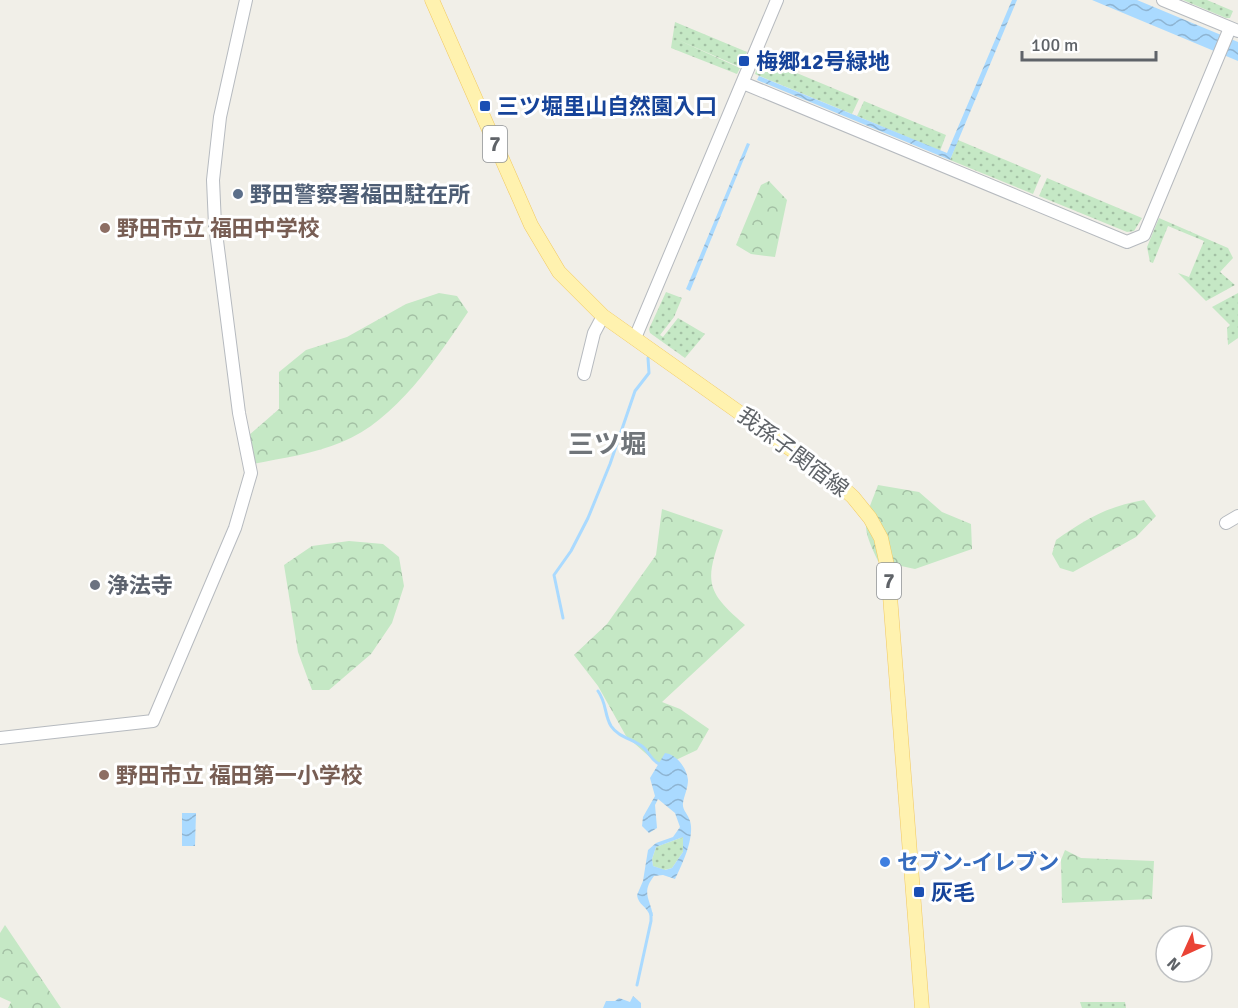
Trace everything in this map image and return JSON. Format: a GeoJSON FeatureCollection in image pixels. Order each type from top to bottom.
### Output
{"type":"FeatureCollection","features":[{"type":"Feature","properties":{"kind":"main road","name":"我孫子関宿線"},"geometry":{"type":"LineString","coordinates":[[432,0],[531,225],[548,256],[568,283],[603,316],[833,479],[867,514],[881,538],[888,570],[922,1008]]}},
{"type":"Feature","properties":{"kind":"street"},"geometry":{"type":"LineString","coordinates":[[0,738],[153,721],[235,528],[251,474],[239,413],[215,225],[213,180],[220,117],[246,0]]}},
{"type":"Feature","properties":{"kind":"street"},"geometry":{"type":"LineString","coordinates":[[635,338],[777,0]]}},
{"type":"Feature","properties":{"kind":"street"},"geometry":{"type":"LineString","coordinates":[[743,83],[1127,242],[1144,235],[1218,54],[1231,31],[1163,0]]}},
{"type":"Feature","properties":{"kind":"street"},"geometry":{"type":"LineString","coordinates":[[584,374],[594,333],[603,316]]}},
{"type":"Feature","properties":{"kind":"street"},"geometry":{"type":"LineString","coordinates":[[1226,523],[1238,516]]}},
{"type":"Feature","properties":{"kind":"green space"},"geometry":{"type":"Polygon","coordinates":[[[1183,0],[1207,0],[1233,11],[1230,18],[1226,18],[1183,0]]]}},
{"type":"Feature","properties":{"kind":"green space"},"geometry":{"type":"Polygon","coordinates":[[[675,22],[747,52],[740,67],[676,39],[740,68],[737,74],[671,48],[675,22]]]}},
{"type":"Feature","properties":{"kind":"green space"},"geometry":{"type":"Polygon","coordinates":[[[761,58],[859,99],[852,114],[755,74],[761,58]]]}},
{"type":"Feature","properties":{"kind":"green space"},"geometry":{"type":"Polygon","coordinates":[[[864,101],[946,135],[940,151],[857,116],[864,101]]]}},
{"type":"Feature","properties":{"kind":"green space"},"geometry":{"type":"Polygon","coordinates":[[[958,140],[1041,175],[1033,194],[950,160],[958,140]]]}},
{"type":"Feature","properties":{"kind":"green space"},"geometry":{"type":"Polygon","coordinates":[[[1047,178],[1142,218],[1134,231],[1127,232],[1039,196],[1047,178]]]}},
{"type":"Feature","properties":{"kind":"green space"},"geometry":{"type":"Polygon","coordinates":[[[769,181],[787,200],[775,257],[751,254],[736,245],[761,185],[769,181]]]}},
{"type":"Feature","properties":{"kind":"green space"},"geometry":{"type":"Polygon","coordinates":[[[1159,218],[1228,248],[1233,258],[1220,272],[1235,285],[1206,301],[1178,273],[1189,277],[1204,241],[1168,226],[1153,263],[1150,262],[1147,247],[1159,218]]]}},
{"type":"Feature","properties":{"kind":"green space"},"geometry":{"type":"Polygon","coordinates":[[[666,292],[682,298],[674,317],[660,335],[663,337],[678,318],[705,334],[685,358],[650,333],[649,329],[666,292]]]}},
{"type":"Feature","properties":{"kind":"green space"},"geometry":{"type":"Polygon","coordinates":[[[439,293],[457,296],[468,312],[443,349],[397,404],[380,419],[342,442],[309,453],[253,464],[249,435],[279,409],[279,372],[306,350],[347,337],[406,304],[439,293]]]}},
{"type":"Feature","properties":{"kind":"green space"},"geometry":{"type":"Polygon","coordinates":[[[1238,293],[1238,338],[1228,345],[1227,328],[1230,325],[1212,307],[1238,293]]]}},
{"type":"Feature","properties":{"kind":"green space"},"geometry":{"type":"Polygon","coordinates":[[[878,485],[919,492],[942,512],[971,524],[972,549],[915,569],[878,561],[868,539],[866,523],[878,485]]]}},
{"type":"Feature","properties":{"kind":"green space"},"geometry":{"type":"Polygon","coordinates":[[[1144,500],[1156,516],[1136,537],[1073,572],[1060,568],[1052,554],[1056,540],[1098,514],[1144,500]]]}},
{"type":"Feature","properties":{"kind":"green space"},"geometry":{"type":"Polygon","coordinates":[[[662,509],[723,530],[713,561],[712,583],[722,603],[745,625],[662,702],[680,709],[709,729],[697,750],[661,767],[626,736],[598,686],[574,655],[607,624],[656,555],[662,509]]]}},
{"type":"Feature","properties":{"kind":"green space"},"geometry":{"type":"Polygon","coordinates":[[[349,541],[383,544],[399,557],[404,586],[392,623],[371,654],[329,690],[312,690],[298,652],[284,565],[312,546],[349,541]]]}},
{"type":"Feature","properties":{"kind":"green space"},"geometry":{"type":"Polygon","coordinates":[[[683,837],[683,852],[672,868],[664,870],[653,866],[652,859],[656,847],[683,837]]]}},
{"type":"Feature","properties":{"kind":"green space"},"geometry":{"type":"Polygon","coordinates":[[[1065,850],[1081,858],[1154,861],[1152,899],[1062,903],[1061,860],[1065,850]]]}},
{"type":"Feature","properties":{"kind":"green space"},"geometry":{"type":"Polygon","coordinates":[[[5,925],[61,1008],[8,1008],[11,1002],[0,997],[0,933],[5,925]]]}},
{"type":"Feature","properties":{"kind":"green space"},"geometry":{"type":"Polygon","coordinates":[[[1080,1002],[1125,1002],[1126,1008],[1082,1008],[1080,1002]]]}},
{"type":"Feature","properties":{"kind":"water"},"geometry":{"type":"Polygon","coordinates":[[[1012,0],[1017,0],[950,160],[757,80],[759,76],[947,153],[1012,0]]]}},
{"type":"Feature","properties":{"kind":"water"},"geometry":{"type":"Polygon","coordinates":[[[1092,0],[1137,0],[1238,42],[1238,61],[1092,0]]]}},
{"type":"Feature","properties":{"kind":"water"},"geometry":{"type":"Polygon","coordinates":[[[747,143],[750,144],[690,291],[686,289],[747,143]]]}},
{"type":"Feature","properties":{"kind":"water"},"geometry":{"type":"Polygon","coordinates":[[[665,753],[680,762],[686,771],[688,780],[683,805],[691,828],[687,851],[675,879],[663,875],[654,876],[650,882],[647,891],[653,916],[650,916],[637,895],[643,881],[648,850],[656,843],[673,837],[680,827],[675,813],[658,799],[655,805],[657,828],[649,833],[642,826],[643,817],[655,796],[650,778],[665,753]],[[683,837],[656,847],[652,859],[653,866],[665,870],[672,868],[683,852],[683,837]]]}},
{"type":"Feature","properties":{"kind":"water"},"geometry":{"type":"Polygon","coordinates":[[[182,813],[196,813],[195,846],[182,846],[182,813]]]}},
{"type":"Feature","properties":{"kind":"water"},"geometry":{"type":"Polygon","coordinates":[[[633,996],[641,1003],[641,1008],[603,1008],[606,1001],[615,1001],[619,998],[630,1002],[633,996]]]}},
{"type":"Feature","properties":{"kind":"waterway"},"geometry":{"type":"LineString","coordinates":[[563,618],[554,575],[571,551],[588,518],[610,464],[635,391],[649,373],[648,358]]}},
{"type":"Feature","properties":{"kind":"waterway"},"geometry":{"type":"LineString","coordinates":[[598,691],[614,730],[643,747],[659,764]]}},
{"type":"Feature","properties":{"kind":"waterway"},"geometry":{"type":"LineString","coordinates":[[637,985],[651,913]]}},
{"type":"Feature","properties":{"kind":"place","name":"梅郷12号緑地"},"geometry":{"type":"Point","coordinates":[744,61]}},
{"type":"Feature","properties":{"kind":"place","name":"三ツ堀里山自然園入口"},"geometry":{"type":"Point","coordinates":[485,106]}},
{"type":"Feature","properties":{"kind":"place","name":"野田警察署福田駐在所"},"geometry":{"type":"Point","coordinates":[238,194]}},
{"type":"Feature","properties":{"kind":"place","name":"野田市立 福田中学校"},"geometry":{"type":"Point","coordinates":[105,228]}},
{"type":"Feature","properties":{"kind":"place","name":"浄法寺"},"geometry":{"type":"Point","coordinates":[95,585]}},
{"type":"Feature","properties":{"kind":"place","name":"野田市立 福田第一小学校"},"geometry":{"type":"Point","coordinates":[104,775]}},
{"type":"Feature","properties":{"kind":"place","name":"セブン-イレブン"},"geometry":{"type":"Point","coordinates":[885,862]}},
{"type":"Feature","properties":{"kind":"place","name":"灰毛"},"geometry":{"type":"Point","coordinates":[919,892]}},
{"type":"Feature","properties":{"kind":"district","name":"三ツ堀"},"geometry":{"type":"Point","coordinates":[607,445]}}]}
